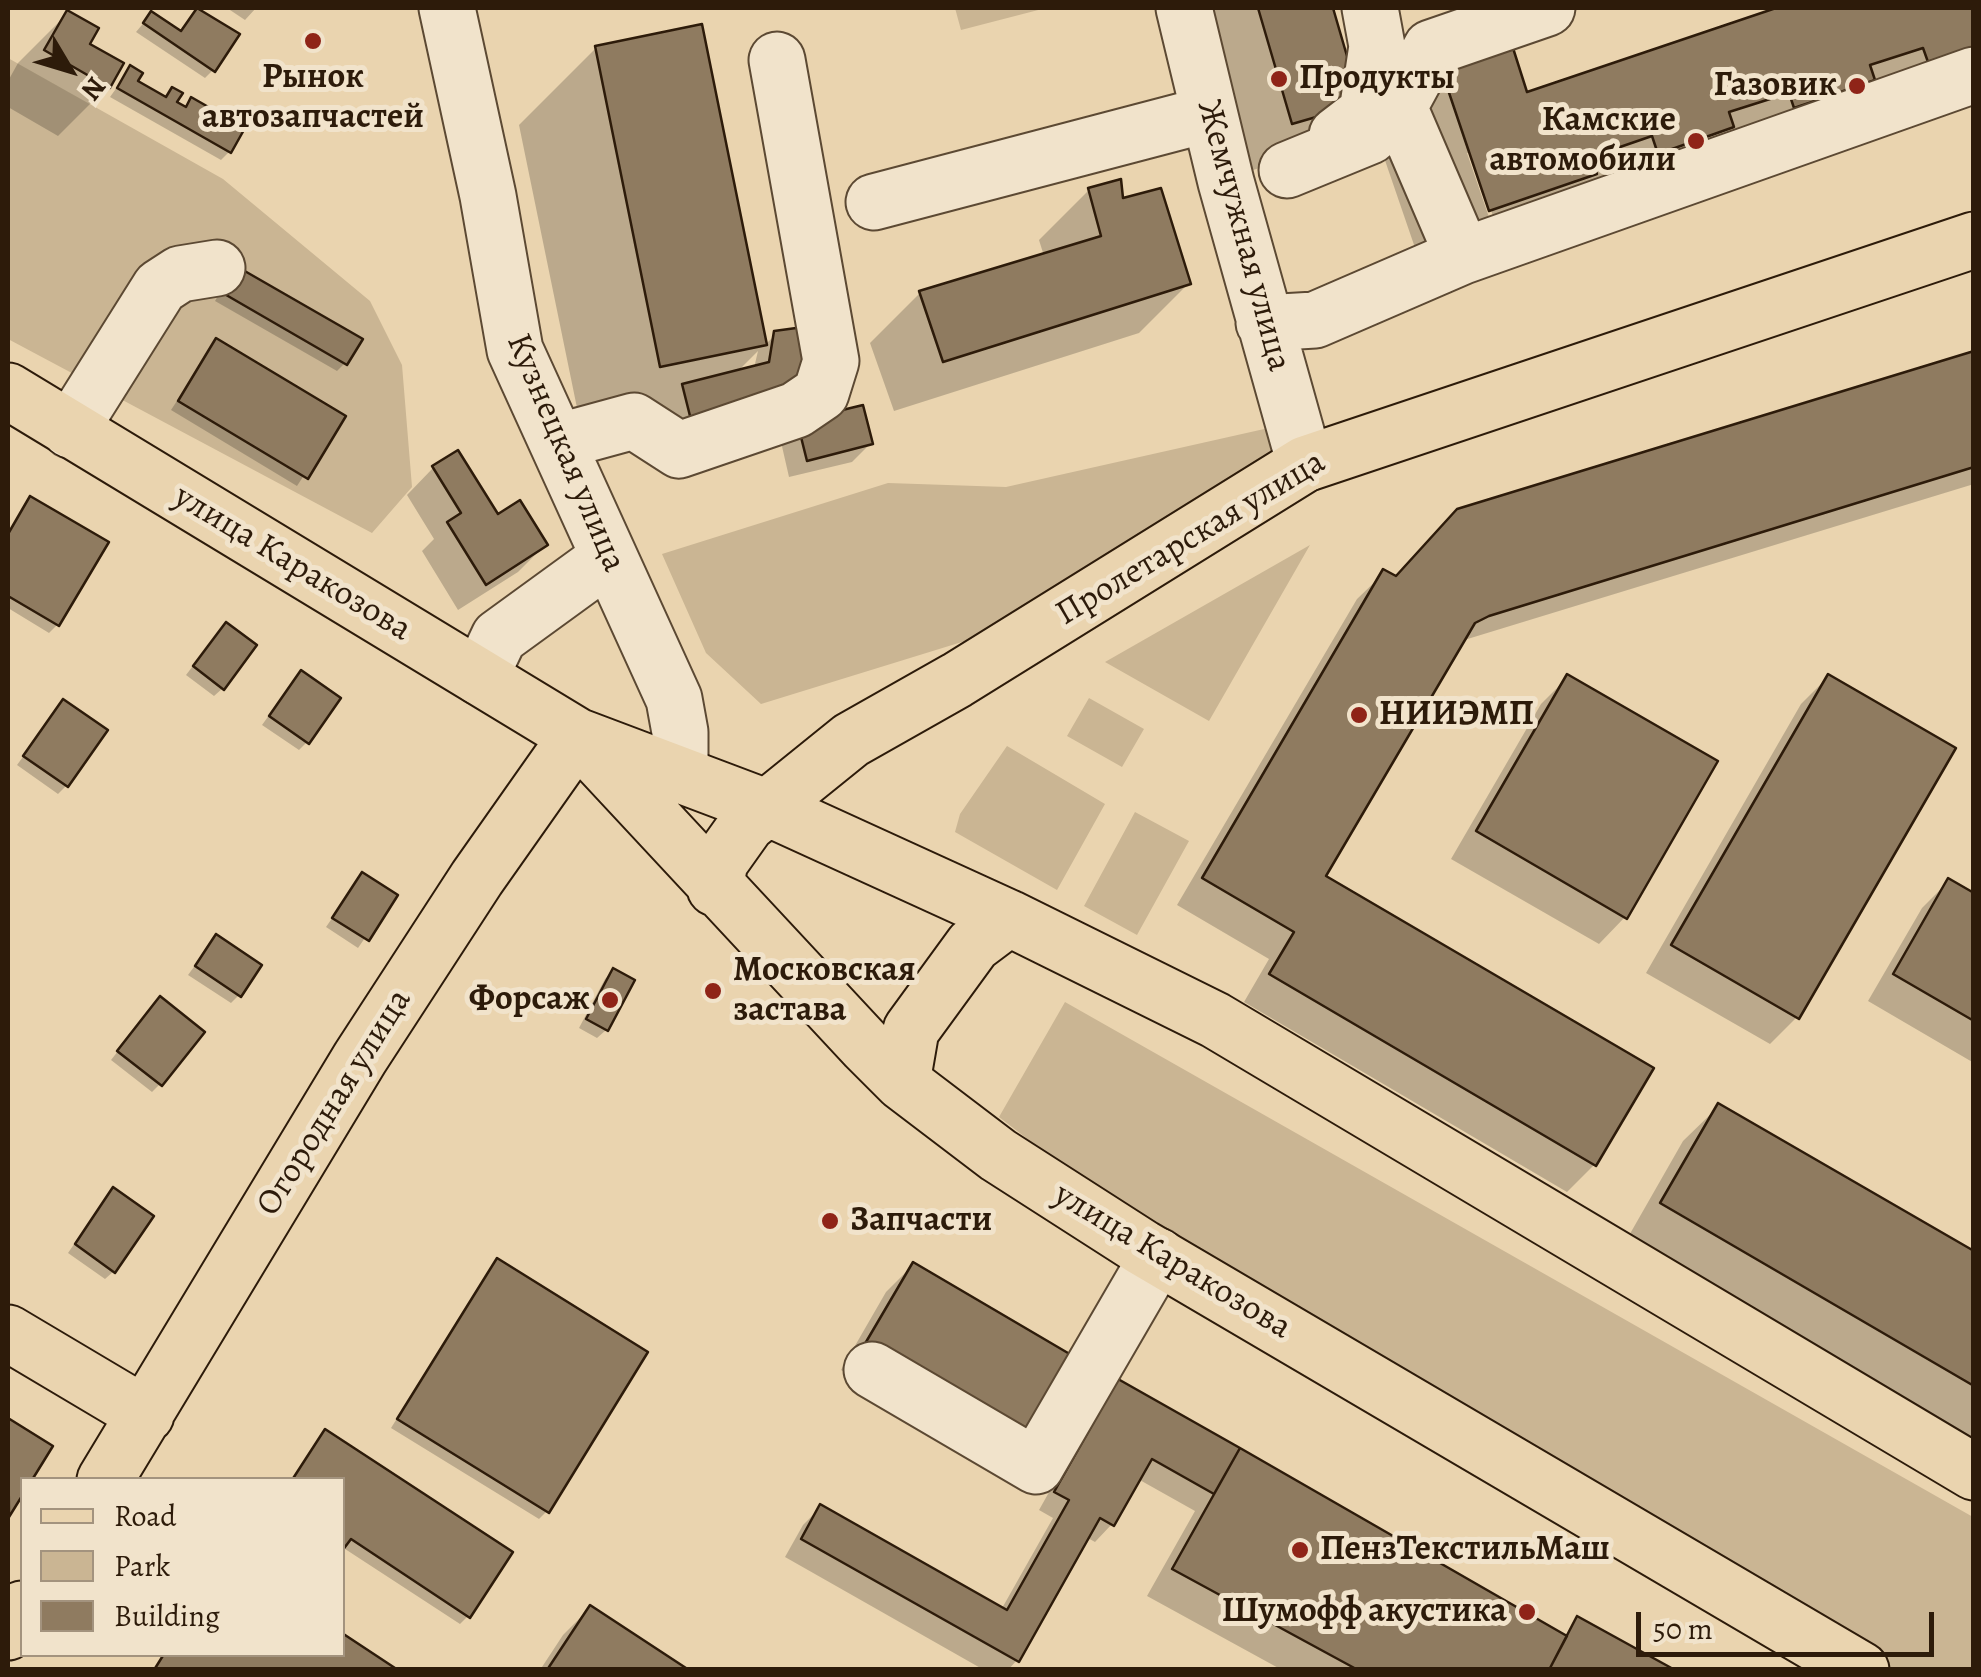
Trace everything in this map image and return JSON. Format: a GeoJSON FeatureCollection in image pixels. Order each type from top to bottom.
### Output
{"type":"FeatureCollection","features":[{"type":"Feature","properties":{"kind":"main road","name":"Пролетарская улица"},"geometry":{"type":"LineString","coordinates":[[715,888],[720,862],[747,824],[850,740],[957,680],[1305,464],[1974,240]]}},
{"type":"Feature","properties":{"kind":"main road","name":"улица Каракозова"},"geometry":{"type":"LineString","coordinates":[[8,391],[578,736],[768,808],[1009,918],[1215,1020],[1974,1472]]}},
{"type":"Feature","properties":{"kind":"main road","name":"улица Каракозова"},"geometry":{"type":"LineString","coordinates":[[578,736],[715,888],[902,1082],[998,1154],[1158,1256],[1861,1670]]}},
{"type":"Feature","properties":{"kind":"main road","name":"Огородная улица"},"geometry":{"type":"LineString","coordinates":[[107,1477],[360,1058],[476,878],[578,736]]}},
{"type":"Feature","properties":{"kind":"main road"},"geometry":{"type":"LineString","coordinates":[[902,1082],[911,1030],[973,945],[1009,918]]}},
{"type":"Feature","properties":{"kind":"main road"},"geometry":{"type":"LineString","coordinates":[[8,1333],[146,1416]]}},
{"type":"Feature","properties":{"kind":"street","name":"Кузнецкая улица"},"geometry":{"type":"LineString","coordinates":[[447,8],[488,196],[514,350],[674,699],[680,732],[680,772]]}},
{"type":"Feature","properties":{"kind":"street","name":"Жемчужная улица"},"geometry":{"type":"LineString","coordinates":[[1184,8],[1226,182],[1305,464]]}},
{"type":"Feature","properties":{"kind":"street"},"geometry":{"type":"LineString","coordinates":[[1287,170],[1367,112],[1378,46],[1370,8]]}},
{"type":"Feature","properties":{"kind":"street"},"geometry":{"type":"LineString","coordinates":[[1226,182],[1287,170],[1370,136],[1399,108],[1431,48],[1547,8]]}},
{"type":"Feature","properties":{"kind":"street"},"geometry":{"type":"LineString","coordinates":[[556,442],[634,421],[679,450],[796,410],[820,393],[830,360],[777,60]]}},
{"type":"Feature","properties":{"kind":"street"},"geometry":{"type":"LineString","coordinates":[[1264,323],[1315,320],[1463,256],[1974,75]]}},
{"type":"Feature","properties":{"kind":"street"},"geometry":{"type":"LineString","coordinates":[[1399,108],[1463,256]]}},
{"type":"Feature","properties":{"kind":"street"},"geometry":{"type":"LineString","coordinates":[[874,202],[1209,114]]}},
{"type":"Feature","properties":{"kind":"street"},"geometry":{"type":"LineString","coordinates":[[70,430],[160,287],[180,274],[217,268]]}},
{"type":"Feature","properties":{"kind":"street"},"geometry":{"type":"LineString","coordinates":[[480,678],[499,638],[608,558]]}},
{"type":"Feature","properties":{"kind":"street"},"geometry":{"type":"LineString","coordinates":[[872,1370],[1036,1466],[1158,1256]]}},
{"type":"Feature","properties":{"kind":"green space"},"geometry":{"type":"Polygon","coordinates":[[[955,8],[1046,8],[961,30],[955,8]]]}},
{"type":"Feature","properties":{"kind":"green space"},"geometry":{"type":"Polygon","coordinates":[[[8,58],[223,179],[370,301],[402,365],[412,487],[372,533],[8,339],[8,58]]]}},
{"type":"Feature","properties":{"kind":"green space"},"geometry":{"type":"Polygon","coordinates":[[[1282,425],[1282,462],[991,633],[761,704],[706,653],[662,554],[888,483],[1006,487],[1282,425]]]}},
{"type":"Feature","properties":{"kind":"green space"},"geometry":{"type":"Polygon","coordinates":[[[1310,545],[1209,721],[1105,662],[1310,545]]]}},
{"type":"Feature","properties":{"kind":"green space"},"geometry":{"type":"Polygon","coordinates":[[[1089,698],[1144,729],[1122,767],[1067,736],[1089,698]]]}},
{"type":"Feature","properties":{"kind":"green space"},"geometry":{"type":"Polygon","coordinates":[[[1007,746],[1105,804],[1057,890],[955,832],[960,814],[1007,746]]]}},
{"type":"Feature","properties":{"kind":"green space"},"geometry":{"type":"Polygon","coordinates":[[[1135,812],[1189,841],[1137,935],[1084,906],[1135,812]]]}},
{"type":"Feature","properties":{"kind":"green space"},"geometry":{"type":"Polygon","coordinates":[[[1065,1002],[1973,1517],[1973,1669],[1880,1669],[1160,1241],[999,1117],[1065,1002]]]}},
{"type":"Feature","properties":{"kind":"building"},"geometry":{"type":"Polygon","coordinates":[[[197,8],[240,34],[215,72],[143,23],[151,11],[181,31],[197,8]]]}},
{"type":"Feature","properties":{"kind":"building"},"geometry":{"type":"Polygon","coordinates":[[[1258,8],[1333,8],[1361,104],[1292,124],[1258,8]]]}},
{"type":"Feature","properties":{"kind":"building"},"geometry":{"type":"Polygon","coordinates":[[[1776,8],[1974,8],[1974,47],[1928,62],[1923,48],[1870,65],[1875,80],[1794,108],[1789,93],[1729,112],[1734,127],[1658,154],[1652,136],[1591,157],[1597,174],[1489,211],[1442,72],[1513,48],[1527,92],[1776,8]]]}},
{"type":"Feature","properties":{"kind":"building"},"geometry":{"type":"Polygon","coordinates":[[[67,10],[99,28],[90,44],[124,63],[110,88],[44,50],[67,10]]]}},
{"type":"Feature","properties":{"kind":"building"},"geometry":{"type":"Polygon","coordinates":[[[702,24],[767,345],[660,367],[595,46],[702,24]]]}},
{"type":"Feature","properties":{"kind":"building"},"geometry":{"type":"Polygon","coordinates":[[[130,65],[143,73],[138,81],[166,97],[172,87],[183,93],[177,102],[186,107],[191,97],[245,128],[231,153],[117,88],[130,65]]]}},
{"type":"Feature","properties":{"kind":"building"},"geometry":{"type":"Polygon","coordinates":[[[1121,179],[1123,198],[1161,188],[1191,284],[943,362],[919,291],[1101,236],[1088,188],[1121,179]]]}},
{"type":"Feature","properties":{"kind":"building"},"geometry":{"type":"Polygon","coordinates":[[[236,266],[363,339],[347,365],[221,292],[236,266]]]}},
{"type":"Feature","properties":{"kind":"building"},"geometry":{"type":"Polygon","coordinates":[[[811,326],[817,367],[779,406],[693,428],[682,384],[769,362],[774,331],[811,326]]]}},
{"type":"Feature","properties":{"kind":"building"},"geometry":{"type":"Polygon","coordinates":[[[216,338],[346,416],[308,479],[178,401],[216,338]]]}},
{"type":"Feature","properties":{"kind":"building","name":"НИИЭМП"},"geometry":{"type":"Polygon","coordinates":[[[1974,351],[1974,467],[1475,623],[1326,876],[1654,1068],[1596,1166],[1269,974],[1294,932],[1202,878],[1383,569],[1396,576],[1457,509],[1974,351]]]}},
{"type":"Feature","properties":{"kind":"building"},"geometry":{"type":"Polygon","coordinates":[[[863,405],[873,444],[807,461],[797,421],[863,405]]]}},
{"type":"Feature","properties":{"kind":"building"},"geometry":{"type":"Polygon","coordinates":[[[458,450],[498,514],[520,500],[548,545],[486,585],[447,522],[461,513],[432,466],[458,450]]]}},
{"type":"Feature","properties":{"kind":"building"},"geometry":{"type":"Polygon","coordinates":[[[30,496],[109,542],[59,626],[8,596],[8,534],[30,496]]]}},
{"type":"Feature","properties":{"kind":"building"},"geometry":{"type":"Polygon","coordinates":[[[226,622],[257,645],[224,690],[193,666],[226,622]]]}},
{"type":"Feature","properties":{"kind":"building"},"geometry":{"type":"Polygon","coordinates":[[[301,670],[341,698],[309,744],[269,716],[301,670]]]}},
{"type":"Feature","properties":{"kind":"building"},"geometry":{"type":"Polygon","coordinates":[[[1567,674],[1718,761],[1627,919],[1476,831],[1567,674]]]}},
{"type":"Feature","properties":{"kind":"building"},"geometry":{"type":"Polygon","coordinates":[[[1828,674],[1956,748],[1799,1019],[1671,945],[1828,674]]]}},
{"type":"Feature","properties":{"kind":"building"},"geometry":{"type":"Polygon","coordinates":[[[63,699],[108,730],[68,787],[23,756],[63,699]]]}},
{"type":"Feature","properties":{"kind":"building"},"geometry":{"type":"Polygon","coordinates":[[[362,872],[398,895],[369,941],[332,918],[362,872]]]}},
{"type":"Feature","properties":{"kind":"building"},"geometry":{"type":"Polygon","coordinates":[[[1948,878],[1974,893],[1974,1021],[1893,974],[1948,878]]]}},
{"type":"Feature","properties":{"kind":"building"},"geometry":{"type":"Polygon","coordinates":[[[216,934],[262,965],[241,997],[195,966],[216,934]]]}},
{"type":"Feature","properties":{"kind":"building","name":"Форсаж"},"geometry":{"type":"Polygon","coordinates":[[[613,968],[635,980],[608,1031],[586,1019],[613,968]]]}},
{"type":"Feature","properties":{"kind":"building"},"geometry":{"type":"Polygon","coordinates":[[[160,996],[205,1032],[162,1086],[117,1051],[160,996]]]}},
{"type":"Feature","properties":{"kind":"building"},"geometry":{"type":"Polygon","coordinates":[[[1718,1103],[1974,1251],[1974,1386],[1660,1203],[1718,1103]]]}},
{"type":"Feature","properties":{"kind":"building"},"geometry":{"type":"Polygon","coordinates":[[[113,1187],[154,1216],[115,1273],[75,1244],[113,1187]]]}},
{"type":"Feature","properties":{"kind":"building"},"geometry":{"type":"Polygon","coordinates":[[[497,1258],[648,1352],[549,1513],[397,1419],[497,1258]]]}},
{"type":"Feature","properties":{"kind":"building"},"geometry":{"type":"Polygon","coordinates":[[[913,1262],[1085,1363],[1037,1443],[866,1342],[913,1262]]]}},
{"type":"Feature","properties":{"kind":"building"},"geometry":{"type":"Polygon","coordinates":[[[1118,1379],[1240,1448],[1214,1494],[1152,1459],[1114,1526],[1100,1518],[1019,1662],[801,1539],[820,1504],[1007,1610],[1069,1500],[1054,1492],[1118,1379]]]}},
{"type":"Feature","properties":{"kind":"building"},"geometry":{"type":"Polygon","coordinates":[[[8,1418],[53,1446],[34,1477],[20,1477],[20,1499],[9,1517],[8,1418]]]}},
{"type":"Feature","properties":{"kind":"building"},"geometry":{"type":"Polygon","coordinates":[[[325,1429],[513,1552],[470,1618],[351,1539],[345,1547],[345,1477],[294,1477],[325,1429]]]}},
{"type":"Feature","properties":{"kind":"building","name":"ПензТекстильМаш"},"geometry":{"type":"Polygon","coordinates":[[[1240,1448],[1567,1636],[1549,1670],[1358,1670],[1172,1569],[1240,1448]]]}},
{"type":"Feature","properties":{"kind":"building"},"geometry":{"type":"Polygon","coordinates":[[[590,1605],[689,1670],[547,1670],[590,1605]]]}},
{"type":"Feature","properties":{"kind":"building"},"geometry":{"type":"Polygon","coordinates":[[[1577,1616],[1675,1670],[1549,1670],[1577,1616]]]}},
{"type":"Feature","properties":{"kind":"building"},"geometry":{"type":"Polygon","coordinates":[[[345,1635],[398,1670],[154,1670],[162,1657],[345,1657],[345,1635]]]}},
{"type":"Feature","properties":{"kind":"place","name":"Рынок автозапчастей"},"geometry":{"type":"Point","coordinates":[313,41]}},
{"type":"Feature","properties":{"kind":"place","name":"Продукты"},"geometry":{"type":"Point","coordinates":[1279,79]}},
{"type":"Feature","properties":{"kind":"place","name":"Газовик"},"geometry":{"type":"Point","coordinates":[1857,86]}},
{"type":"Feature","properties":{"kind":"place","name":"Камские автомобили"},"geometry":{"type":"Point","coordinates":[1696,141]}},
{"type":"Feature","properties":{"kind":"place","name":"НИИЭМП"},"geometry":{"type":"Point","coordinates":[1359,715]}},
{"type":"Feature","properties":{"kind":"place","name":"Московская застава"},"geometry":{"type":"Point","coordinates":[713,991]}},
{"type":"Feature","properties":{"kind":"place","name":"Форсаж"},"geometry":{"type":"Point","coordinates":[610,1000]}},
{"type":"Feature","properties":{"kind":"place","name":"Запчасти"},"geometry":{"type":"Point","coordinates":[830,1221]}},
{"type":"Feature","properties":{"kind":"place","name":"ПензТекстильМаш"},"geometry":{"type":"Point","coordinates":[1300,1550]}},
{"type":"Feature","properties":{"kind":"place","name":"Шумофф акустика"},"geometry":{"type":"Point","coordinates":[1527,1612]}}]}
